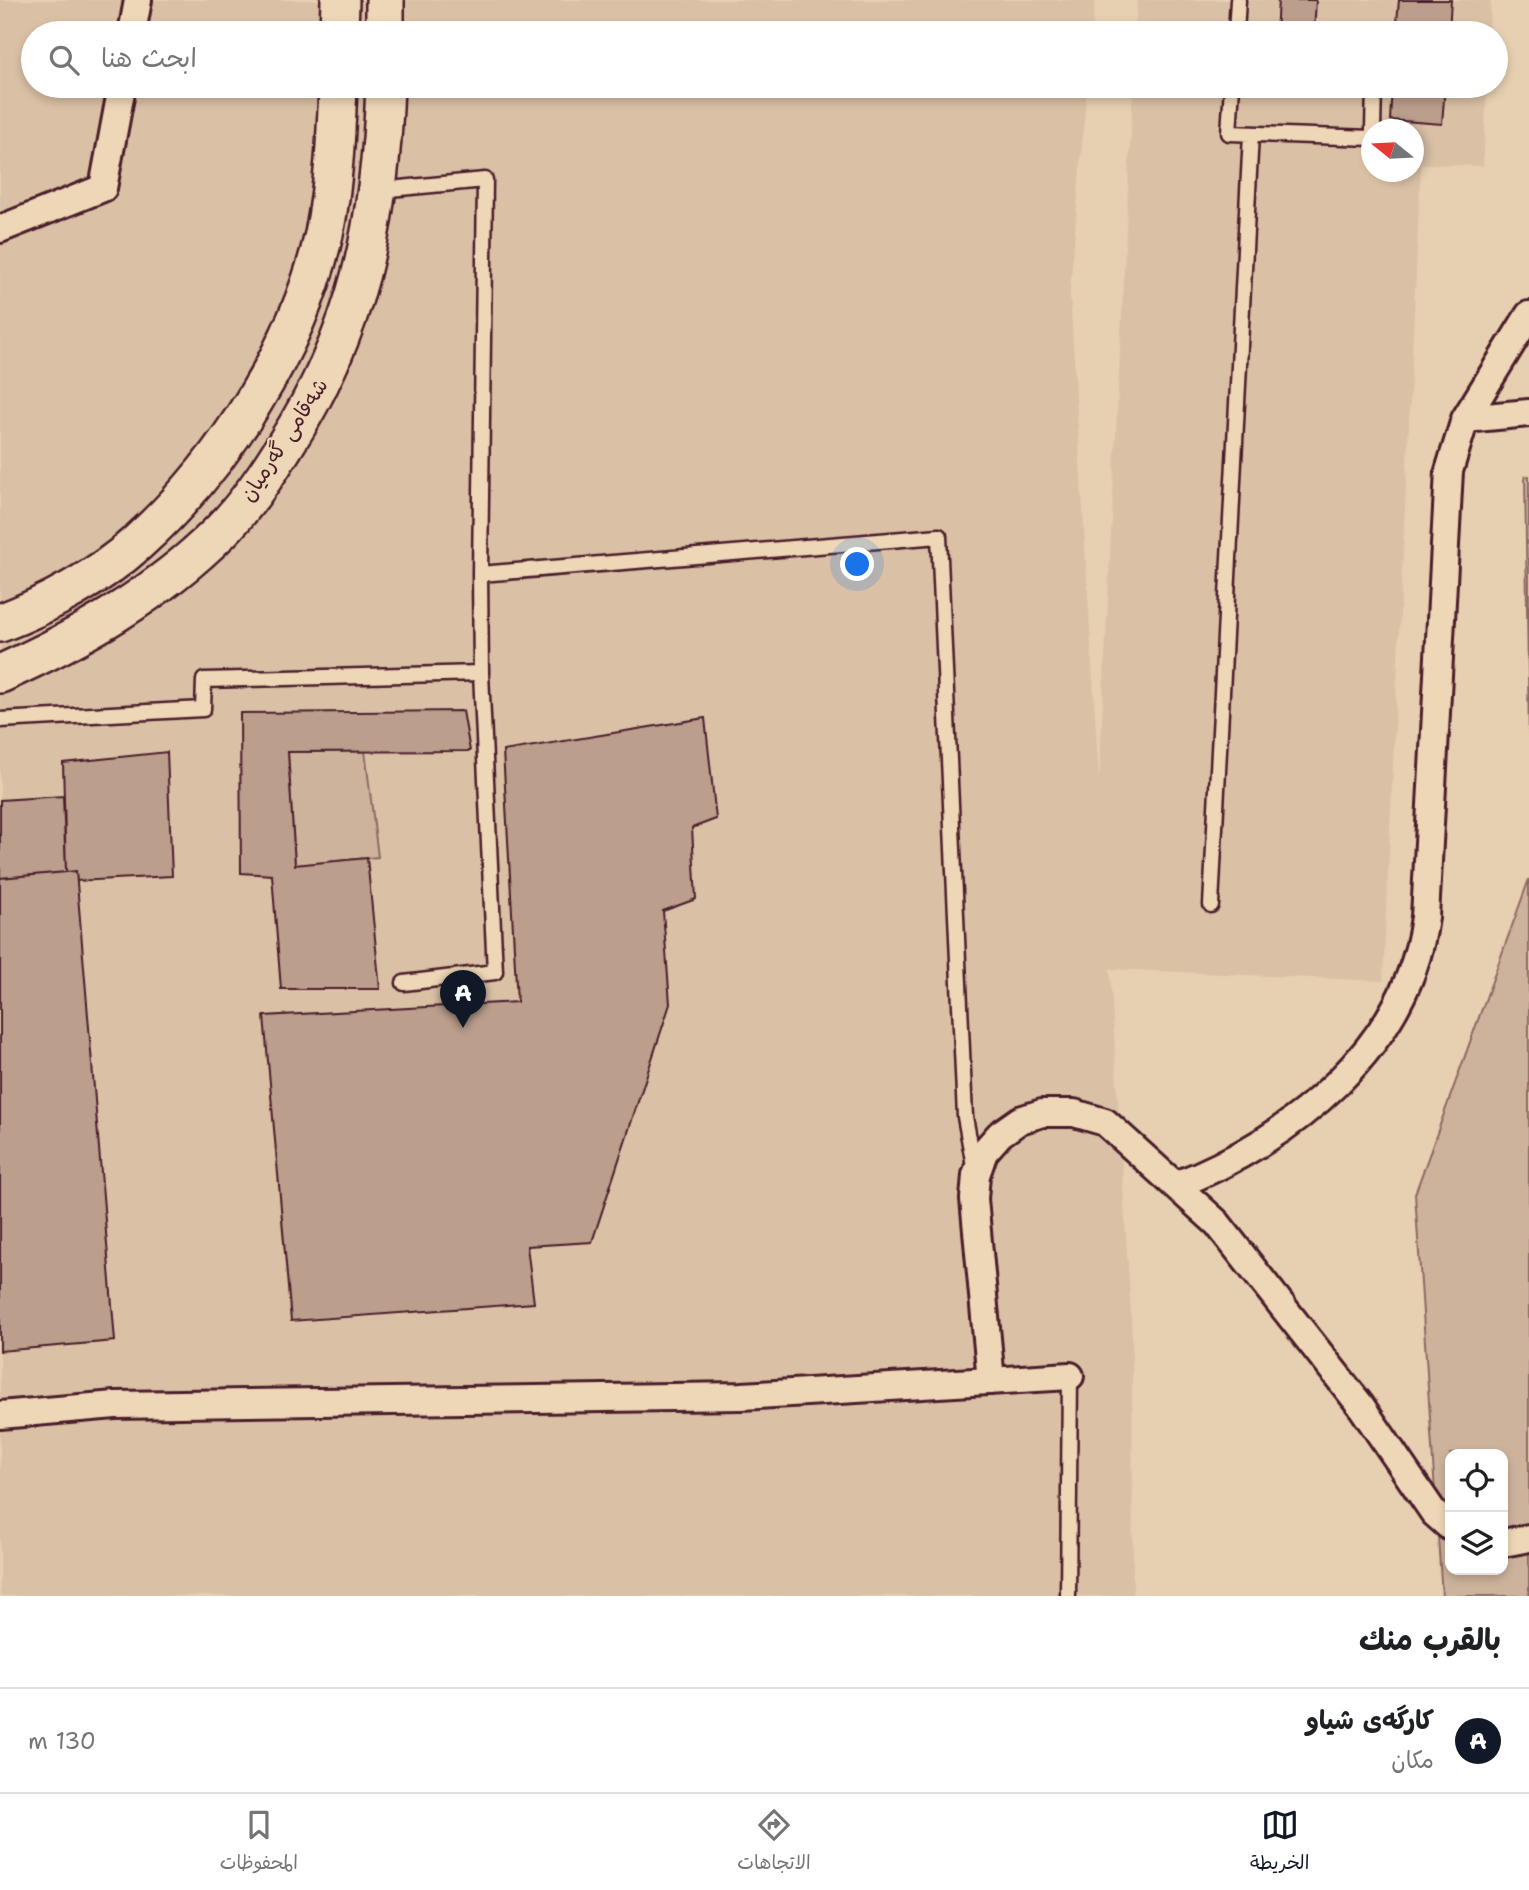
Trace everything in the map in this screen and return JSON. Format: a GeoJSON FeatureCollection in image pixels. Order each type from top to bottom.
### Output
{"type":"FeatureCollection","features":[{"type":"Feature","properties":{"kind":"main road"},"geometry":{"type":"LineString","coordinates":[[339,21],[340,0]]}},
{"type":"Feature","properties":{"kind":"main road"},"geometry":{"type":"LineString","coordinates":[[385,21],[386,0]]}},
{"type":"Feature","properties":{"kind":"main road"},"geometry":{"type":"LineString","coordinates":[[0,623],[76,584],[136,545],[186,492],[242,418],[290,334],[317,258],[333,172],[337,98]]}},
{"type":"Feature","properties":{"kind":"main road","name":"شەقامی گەرمیان"},"geometry":{"type":"LineString","coordinates":[[0,674],[116,615],[193,557],[222,530],[246,502],[320,390],[354,296],[379,190],[384,98]]}},
{"type":"Feature","properties":{"kind":"street"},"geometry":{"type":"LineString","coordinates":[[134,21],[138,0]]}},
{"type":"Feature","properties":{"kind":"street"},"geometry":{"type":"LineString","coordinates":[[0,229],[103,188],[120,98]]}},
{"type":"Feature","properties":{"kind":"street"},"geometry":{"type":"LineString","coordinates":[[1176,1185],[1236,1158],[1276,1134],[1313,1105],[1375,1039],[1409,975],[1421,942],[1425,917],[1447,482],[1457,437],[1465,419],[1529,316]]}},
{"type":"Feature","properties":{"kind":"street"},"geometry":{"type":"LineString","coordinates":[[1465,419],[1529,413]]}},
{"type":"Feature","properties":{"kind":"street"},"geometry":{"type":"LineString","coordinates":[[991,1381],[974,1199],[976,1175],[984,1152],[1000,1134],[1020,1120],[1042,1113],[1074,1113],[1105,1122],[1217,1223],[1361,1406],[1434,1513],[1445,1523]]}},
{"type":"Feature","properties":{"kind":"street"},"geometry":{"type":"LineString","coordinates":[[0,1415],[114,1405],[742,1396],[1070,1376]]}},
{"type":"Feature","properties":{"kind":"street"},"geometry":{"type":"LineString","coordinates":[[1508,1542],[1529,1538]]}},
{"type":"Feature","properties":{"kind":"lane"},"geometry":{"type":"LineString","coordinates":[[1237,21],[1238,0]]}},
{"type":"Feature","properties":{"kind":"lane"},"geometry":{"type":"LineString","coordinates":[[1231,98],[1229,133],[1361,138]]}},
{"type":"Feature","properties":{"kind":"lane"},"geometry":{"type":"LineString","coordinates":[[1373,119],[1374,98]]}},
{"type":"Feature","properties":{"kind":"lane"},"geometry":{"type":"LineString","coordinates":[[1211,905],[1251,134]]}},
{"type":"Feature","properties":{"kind":"lane"},"geometry":{"type":"LineString","coordinates":[[379,190],[485,180],[481,673],[495,972],[404,983]]}},
{"type":"Feature","properties":{"kind":"lane"},"geometry":{"type":"LineString","coordinates":[[480,574],[939,536],[965,1117],[976,1175]]}},
{"type":"Feature","properties":{"kind":"lane"},"geometry":{"type":"LineString","coordinates":[[0,720],[203,709],[204,680],[481,673]]}},
{"type":"Feature","properties":{"kind":"lane"},"geometry":{"type":"LineString","coordinates":[[1068,1596],[1070,1376]]}},
{"type":"Feature","properties":{"kind":"shaded area"},"geometry":{"type":"Polygon","coordinates":[[[0,0],[1095,0],[1093,21],[21,21],[21,98],[1086,98],[1070,291],[1099,780],[1132,98],[1486,98],[1483,166],[1424,164],[1424,119],[1361,119],[1361,182],[1420,182],[1383,981],[1110,969],[1132,1332],[1133,1596],[0,1596],[0,0]]]}},
{"type":"Feature","properties":{"kind":"shaded area"},"geometry":{"type":"Polygon","coordinates":[[[1137,0],[1491,0],[1490,21],[1136,21],[1137,0]]]}},
{"type":"Feature","properties":{"kind":"shaded area"},"geometry":{"type":"Polygon","coordinates":[[[1529,476],[1529,738],[1525,477],[1529,476]]]}},
{"type":"Feature","properties":{"kind":"shaded area"},"geometry":{"type":"Polygon","coordinates":[[[365,751],[378,857],[295,865],[288,752],[365,751]]]}},
{"type":"Feature","properties":{"kind":"shaded area"},"geometry":{"type":"Polygon","coordinates":[[[1529,879],[1529,1596],[1442,1596],[1415,1194],[1529,879]]]}},
{"type":"Feature","properties":{"kind":"building"},"geometry":{"type":"Polygon","coordinates":[[[1278,0],[1316,0],[1315,21],[1277,21],[1278,0]]]}},
{"type":"Feature","properties":{"kind":"building"},"geometry":{"type":"Polygon","coordinates":[[[1399,0],[1451,0],[1450,21],[1397,21],[1399,0]]]}},
{"type":"Feature","properties":{"kind":"building"},"geometry":{"type":"Polygon","coordinates":[[[1391,98],[1444,98],[1442,124],[1424,123],[1424,119],[1390,119],[1391,98]]]}},
{"type":"Feature","properties":{"kind":"building"},"geometry":{"type":"Polygon","coordinates":[[[463,711],[470,751],[288,752],[295,865],[367,858],[380,989],[281,989],[272,875],[241,873],[240,713],[463,711]]]}},
{"type":"Feature","properties":{"kind":"building"},"geometry":{"type":"Polygon","coordinates":[[[705,718],[716,819],[692,828],[696,899],[663,911],[670,1004],[592,1242],[527,1246],[534,1303],[291,1321],[264,1016],[517,1002],[503,751],[705,718]]]}},
{"type":"Feature","properties":{"kind":"building"},"geometry":{"type":"Polygon","coordinates":[[[167,752],[172,876],[77,881],[76,871],[66,872],[63,763],[167,752]]]}},
{"type":"Feature","properties":{"kind":"building"},"geometry":{"type":"Polygon","coordinates":[[[63,796],[66,872],[0,878],[0,800],[63,796]]]}},
{"type":"Feature","properties":{"kind":"building"},"geometry":{"type":"Polygon","coordinates":[[[76,871],[115,1341],[0,1351],[0,878],[76,871]]]}},
{"type":"Feature","properties":{"kind":"place","name":"کارگەی شیاو"},"geometry":{"type":"Point","coordinates":[463,1028]}}]}
